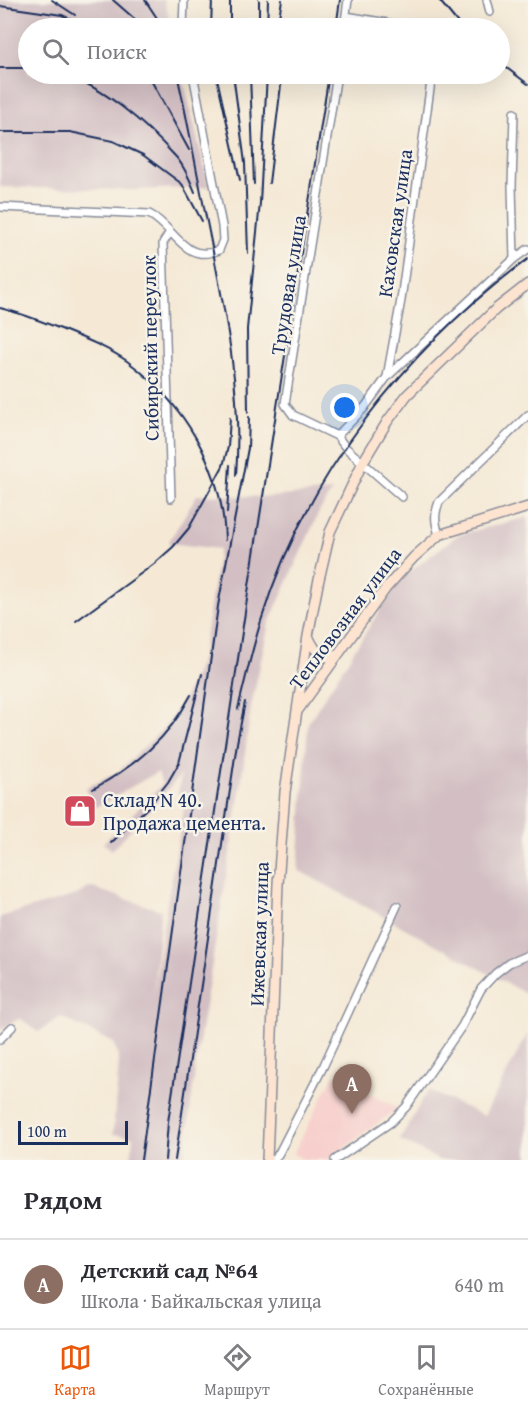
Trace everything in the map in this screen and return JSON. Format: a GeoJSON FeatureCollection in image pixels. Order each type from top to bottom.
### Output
{"type":"FeatureCollection","features":[{"type":"Feature","properties":{"kind":"street"},"geometry":{"type":"LineString","coordinates":[[183,18],[184,0]]}},
{"type":"Feature","properties":{"kind":"street"},"geometry":{"type":"LineString","coordinates":[[348,0],[346,16],[358,18]]}},
{"type":"Feature","properties":{"kind":"street"},"geometry":{"type":"LineString","coordinates":[[487,0],[490,12]]}},
{"type":"Feature","properties":{"kind":"street"},"geometry":{"type":"LineString","coordinates":[[170,232],[184,246],[203,253],[219,250],[223,240],[195,84]]}},
{"type":"Feature","properties":{"kind":"street","name":"Трудовая улица"},"geometry":{"type":"LineString","coordinates":[[335,84],[285,404],[293,415],[337,436],[346,448],[402,497]]}},
{"type":"Feature","properties":{"kind":"street","name":"Каховская улица"},"geometry":{"type":"LineString","coordinates":[[387,377],[401,300],[431,84]]}},
{"type":"Feature","properties":{"kind":"street"},"geometry":{"type":"LineString","coordinates":[[514,113],[512,187],[514,259]]}},
{"type":"Feature","properties":{"kind":"street","name":"Сибирский переулок"},"geometry":{"type":"LineString","coordinates":[[0,207],[140,213],[156,217],[170,232],[163,243],[171,498]]}},
{"type":"Feature","properties":{"kind":"street"},"geometry":{"type":"LineString","coordinates":[[337,436],[364,407],[387,377],[514,259],[528,249]]}},
{"type":"Feature","properties":{"kind":"street","name":"Ижевская улица"},"geometry":{"type":"LineString","coordinates":[[267,1160],[280,852],[286,782],[318,584],[330,532],[363,462],[387,422],[407,395],[496,309],[528,284]]}},
{"type":"Feature","properties":{"kind":"street"},"geometry":{"type":"LineString","coordinates":[[528,415],[439,502],[435,512],[435,521],[439,536],[528,507]]}},
{"type":"Feature","properties":{"kind":"street","name":"Тепловозная улица"},"geometry":{"type":"LineString","coordinates":[[297,711],[399,571],[439,536]]}},
{"type":"Feature","properties":{"kind":"street"},"geometry":{"type":"LineString","coordinates":[[309,636],[320,655],[329,657],[338,654]]}},
{"type":"Feature","properties":{"kind":"street"},"geometry":{"type":"LineString","coordinates":[[274,1160],[324,1065],[397,906]]}},
{"type":"Feature","properties":{"kind":"street"},"geometry":{"type":"LineString","coordinates":[[336,1160],[391,1122],[462,1026],[481,989],[509,963],[528,955]]}},
{"type":"Feature","properties":{"kind":"street"},"geometry":{"type":"LineString","coordinates":[[0,1039],[12,1028]]}},
{"type":"Feature","properties":{"kind":"shaded area"},"geometry":{"type":"Polygon","coordinates":[[[0,0],[164,0],[169,18],[18,18],[18,84],[184,84],[209,187],[133,190],[0,187],[0,0]]]}},
{"type":"Feature","properties":{"kind":"shaded area"},"geometry":{"type":"Polygon","coordinates":[[[332,491],[319,512],[269,623],[251,707],[241,784],[196,1062],[184,1160],[131,1160],[133,1137],[113,1134],[119,1061],[114,1043],[61,1017],[38,1032],[20,1018],[0,1030],[0,917],[77,895],[90,887],[161,909],[153,998],[186,796],[178,794],[181,775],[112,850],[103,843],[162,785],[158,772],[92,809],[86,788],[118,772],[165,727],[183,701],[202,658],[219,549],[168,543],[197,495],[271,497],[332,491]]]}},
{"type":"Feature","properties":{"kind":"shaded area"},"geometry":{"type":"Polygon","coordinates":[[[528,517],[528,995],[298,870],[308,723],[400,579],[458,535],[528,517]]]}},
{"type":"Feature","properties":{"kind":"shaded area"},"geometry":{"type":"Polygon","coordinates":[[[528,1033],[528,1160],[439,1160],[400,1140],[428,1090],[484,1116],[528,1033]]]}},
{"type":"Feature","properties":{"kind":"shaded area"},"geometry":{"type":"Polygon","coordinates":[[[334,1075],[398,1108],[328,1160],[305,1160],[293,1154],[334,1075]]]}},
{"type":"Feature","properties":{"kind":"railway"},"geometry":{"type":"LineString","coordinates":[[52,0],[75,15]]}},
{"type":"Feature","properties":{"kind":"railway"},"geometry":{"type":"LineString","coordinates":[[113,0],[134,18]]}},
{"type":"Feature","properties":{"kind":"railway"},"geometry":{"type":"LineString","coordinates":[[145,0],[157,18]]}},
{"type":"Feature","properties":{"kind":"railway"},"geometry":{"type":"LineString","coordinates":[[211,18],[212,0]]}},
{"type":"Feature","properties":{"kind":"railway"},"geometry":{"type":"LineString","coordinates":[[230,0],[230,18]]}},
{"type":"Feature","properties":{"kind":"railway"},"geometry":{"type":"LineString","coordinates":[[259,0],[259,18]]}},
{"type":"Feature","properties":{"kind":"railway"},"geometry":{"type":"LineString","coordinates":[[267,18],[268,0]]}},
{"type":"Feature","properties":{"kind":"railway"},"geometry":{"type":"LineString","coordinates":[[279,18],[282,0]]}},
{"type":"Feature","properties":{"kind":"railway"},"geometry":{"type":"LineString","coordinates":[[337,18],[340,0]]}},
{"type":"Feature","properties":{"kind":"railway"},"geometry":{"type":"LineString","coordinates":[[439,0],[454,18]]}},
{"type":"Feature","properties":{"kind":"railway"},"geometry":{"type":"LineString","coordinates":[[0,6],[62,15],[68,18]]}},
{"type":"Feature","properties":{"kind":"railway"},"geometry":{"type":"LineString","coordinates":[[0,68],[18,68]]}},
{"type":"Feature","properties":{"kind":"railway"},"geometry":{"type":"LineString","coordinates":[[510,70],[528,84]]}},
{"type":"Feature","properties":{"kind":"railway"},"geometry":{"type":"LineString","coordinates":[[87,84],[123,108],[164,144],[178,160],[195,192]]}},
{"type":"Feature","properties":{"kind":"railway"},"geometry":{"type":"LineString","coordinates":[[153,84],[189,150]]}},
{"type":"Feature","properties":{"kind":"railway"},"geometry":{"type":"LineString","coordinates":[[179,84],[230,346],[237,410],[236,475]]}},
{"type":"Feature","properties":{"kind":"railway"},"geometry":{"type":"LineString","coordinates":[[218,84],[240,180]]}},
{"type":"Feature","properties":{"kind":"railway"},"geometry":{"type":"LineString","coordinates":[[234,84],[245,163],[248,253]]}},
{"type":"Feature","properties":{"kind":"railway"},"geometry":{"type":"LineString","coordinates":[[250,84],[254,184]]}},
{"type":"Feature","properties":{"kind":"railway"},"geometry":{"type":"LineString","coordinates":[[248,412],[247,329],[260,203],[266,84]]}},
{"type":"Feature","properties":{"kind":"railway"},"geometry":{"type":"LineString","coordinates":[[165,1160],[168,1122],[327,84]]}},
{"type":"Feature","properties":{"kind":"railway"},"geometry":{"type":"LineString","coordinates":[[269,183],[281,85]]}},
{"type":"Feature","properties":{"kind":"railway"},"geometry":{"type":"LineString","coordinates":[[0,132],[70,132],[113,141],[143,155],[182,184],[202,221]]}},
{"type":"Feature","properties":{"kind":"railway"},"geometry":{"type":"LineString","coordinates":[[238,709],[261,621],[280,567],[304,516],[333,466],[366,419],[402,374],[441,333],[484,294],[528,259]]}},
{"type":"Feature","properties":{"kind":"railway"},"geometry":{"type":"LineString","coordinates":[[0,308],[46,323],[111,351],[127,361],[166,397],[183,417],[208,463],[223,513],[225,540]]}},
{"type":"Feature","properties":{"kind":"railway"},"geometry":{"type":"LineString","coordinates":[[141,1160],[218,606],[248,448],[249,417]]}},
{"type":"Feature","properties":{"kind":"railway"},"geometry":{"type":"LineString","coordinates":[[76,621],[154,564],[189,528],[223,466],[228,447],[230,418]]}},
{"type":"Feature","properties":{"kind":"railway"},"geometry":{"type":"LineString","coordinates":[[227,513],[230,465]]}},
{"type":"Feature","properties":{"kind":"railway"},"geometry":{"type":"LineString","coordinates":[[111,843],[149,806],[168,782],[179,763],[202,674]]}},
{"type":"Feature","properties":{"kind":"railway"},"geometry":{"type":"LineString","coordinates":[[93,789],[150,750],[172,725],[191,695]]}},
{"type":"Feature","properties":{"kind":"railway"},"geometry":{"type":"LineString","coordinates":[[175,1160],[245,702]]}},
{"type":"Feature","properties":{"kind":"place","name":"Склад N 40. Продажа цемента."},"geometry":{"type":"Point","coordinates":[80,811]}},
{"type":"Feature","properties":{"kind":"place","name":"Детский сад №64"},"geometry":{"type":"Point","coordinates":[352,1114]}}]}
